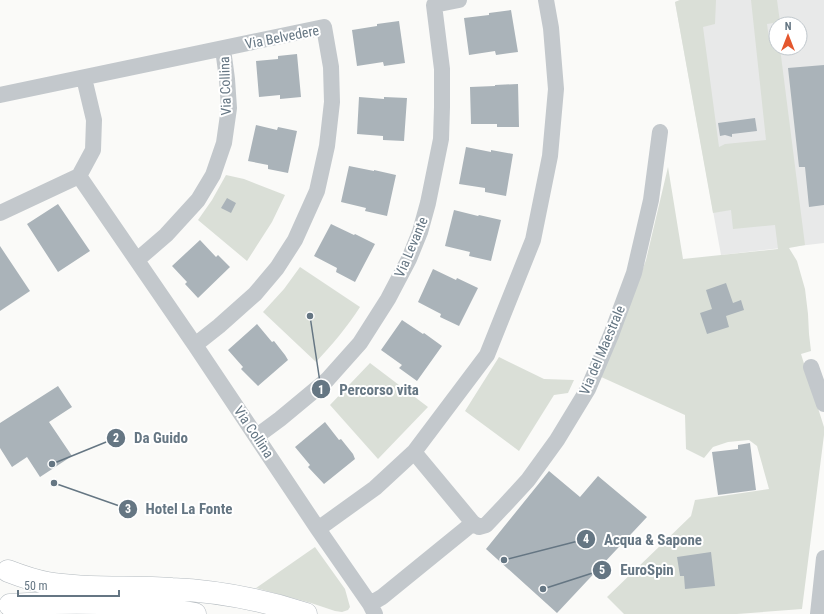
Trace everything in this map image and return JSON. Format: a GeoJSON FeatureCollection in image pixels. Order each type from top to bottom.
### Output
{"type":"FeatureCollection","features":[{"type":"Feature","properties":{"kind":"main road"},"geometry":{"type":"LineString","coordinates":[[4,569],[14,580],[15,591],[15,596],[5,610]]}},
{"type":"Feature","properties":{"kind":"main road"},"geometry":{"type":"LineString","coordinates":[[4,569],[30,579],[47,583],[91,587],[150,587],[227,595],[266,602],[306,614]]}},
{"type":"Feature","properties":{"kind":"main road"},"geometry":{"type":"LineString","coordinates":[[5,610],[60,602],[92,602],[128,609],[184,613],[189,607],[212,605],[225,606],[264,614]]}},
{"type":"Feature","properties":{"kind":"street","name":"Via Levante"},"geometry":{"type":"LineString","coordinates":[[257,436],[327,380],[360,343],[388,299],[409,259],[420,232],[428,203],[441,139],[442,69],[434,5],[459,0]]}},
{"type":"Feature","properties":{"kind":"street"},"geometry":{"type":"LineString","coordinates":[[318,529],[375,488],[414,452],[487,355],[533,240],[550,156],[556,89],[546,0]]}},
{"type":"Feature","properties":{"kind":"street","name":"Via Belvedere"},"geometry":{"type":"LineString","coordinates":[[0,95],[324,27],[331,67],[332,102],[327,146],[317,191],[295,240],[278,268],[255,294],[220,326],[195,345]]}},
{"type":"Feature","properties":{"kind":"street","name":"Via Collina"},"geometry":{"type":"LineString","coordinates":[[137,260],[166,235],[198,200],[213,175],[224,143],[229,108],[228,79],[224,49]]}},
{"type":"Feature","properties":{"kind":"street"},"geometry":{"type":"LineString","coordinates":[[0,213],[79,176],[93,150],[94,120],[84,78]]}},
{"type":"Feature","properties":{"kind":"street","name":"Via del Maestrale"},"geometry":{"type":"LineString","coordinates":[[473,523],[479,527],[486,525],[528,480],[557,440],[588,389],[611,335],[634,273],[651,200],[660,132]]}},
{"type":"Feature","properties":{"kind":"street","name":"Via Collina"},"geometry":{"type":"LineString","coordinates":[[79,176],[257,436],[374,611],[382,597],[473,523]]}},
{"type":"Feature","properties":{"kind":"street"},"geometry":{"type":"LineString","coordinates":[[811,367],[824,404]]}},
{"type":"Feature","properties":{"kind":"street"},"geometry":{"type":"LineString","coordinates":[[414,452],[473,523]]}},
{"type":"Feature","properties":{"kind":"street"},"geometry":{"type":"LineString","coordinates":[[818,614],[824,558]]}},
{"type":"Feature","properties":{"kind":"shaded area"},"geometry":{"type":"Polygon","coordinates":[[[680,0],[824,0],[824,243],[721,255],[675,2],[680,0]]]}},
{"type":"Feature","properties":{"kind":"shaded area"},"geometry":{"type":"Polygon","coordinates":[[[680,0],[716,0],[715,24],[703,27],[719,147],[725,144],[766,140],[751,0],[777,0],[779,16],[768,16],[768,56],[781,56],[805,245],[789,248],[797,261],[805,289],[808,314],[811,351],[801,354],[824,427],[802,609],[737,614],[624,614],[607,597],[691,516],[695,500],[769,489],[757,446],[749,440],[728,442],[713,447],[704,458],[686,449],[685,415],[599,376],[612,351],[646,260],[668,167],[683,259],[778,249],[775,225],[733,229],[731,210],[713,213],[675,2],[680,0]]]}},
{"type":"Feature","properties":{"kind":"shaded area"},"geometry":{"type":"Polygon","coordinates":[[[226,175],[244,179],[285,195],[272,222],[247,261],[198,220],[212,200],[226,175]]]}},
{"type":"Feature","properties":{"kind":"shaded area"},"geometry":{"type":"Polygon","coordinates":[[[300,267],[360,307],[339,336],[316,362],[263,312],[284,289],[300,267]]]}},
{"type":"Feature","properties":{"kind":"shaded area"},"geometry":{"type":"Polygon","coordinates":[[[499,357],[544,379],[574,380],[568,393],[554,395],[519,451],[465,411],[499,357]]]}},
{"type":"Feature","properties":{"kind":"shaded area"},"geometry":{"type":"Polygon","coordinates":[[[370,363],[428,407],[378,459],[330,405],[370,363]]]}},
{"type":"Feature","properties":{"kind":"shaded area"},"geometry":{"type":"Polygon","coordinates":[[[315,547],[345,589],[350,607],[348,610],[342,612],[335,611],[256,588],[315,547]]]}},
{"type":"Feature","properties":{"kind":"building"},"geometry":{"type":"Polygon","coordinates":[[[511,10],[518,52],[496,55],[495,51],[469,55],[464,18],[489,15],[489,13],[511,10]]]}},
{"type":"Feature","properties":{"kind":"building"},"geometry":{"type":"Polygon","coordinates":[[[399,21],[405,63],[384,66],[383,62],[357,66],[352,30],[399,21]]]}},
{"type":"Feature","properties":{"kind":"building"},"geometry":{"type":"Polygon","coordinates":[[[297,54],[301,97],[280,99],[280,95],[259,97],[256,61],[278,59],[278,56],[297,54]]]}},
{"type":"Feature","properties":{"kind":"building"},"geometry":{"type":"Polygon","coordinates":[[[824,65],[824,205],[809,207],[805,167],[799,167],[788,68],[824,65]]]}},
{"type":"Feature","properties":{"kind":"building"},"geometry":{"type":"Polygon","coordinates":[[[518,84],[519,127],[497,127],[497,124],[471,124],[470,87],[518,84]]]}},
{"type":"Feature","properties":{"kind":"building"},"geometry":{"type":"Polygon","coordinates":[[[359,97],[384,99],[384,97],[407,98],[404,141],[383,140],[383,136],[357,134],[359,97]]]}},
{"type":"Feature","properties":{"kind":"building"},"geometry":{"type":"Polygon","coordinates":[[[755,118],[757,131],[732,134],[732,137],[725,135],[720,136],[718,123],[755,118]]]}},
{"type":"Feature","properties":{"kind":"building"},"geometry":{"type":"Polygon","coordinates":[[[256,125],[277,130],[278,127],[297,131],[288,173],[268,169],[268,165],[248,161],[256,125]]]}},
{"type":"Feature","properties":{"kind":"building"},"geometry":{"type":"Polygon","coordinates":[[[466,147],[491,152],[491,150],[513,154],[506,196],[485,192],[485,188],[459,184],[466,147]]]}},
{"type":"Feature","properties":{"kind":"building"},"geometry":{"type":"Polygon","coordinates":[[[349,166],[396,175],[387,216],[365,211],[366,208],[341,202],[349,166]]]}},
{"type":"Feature","properties":{"kind":"building"},"geometry":{"type":"Polygon","coordinates":[[[227,198],[236,203],[231,213],[221,208],[227,198]]]}},
{"type":"Feature","properties":{"kind":"building"},"geometry":{"type":"Polygon","coordinates":[[[58,204],[90,251],[58,272],[27,224],[58,204]]]}},
{"type":"Feature","properties":{"kind":"building"},"geometry":{"type":"Polygon","coordinates":[[[454,210],[501,220],[491,261],[469,256],[470,252],[445,246],[454,210]]]}},
{"type":"Feature","properties":{"kind":"building"},"geometry":{"type":"Polygon","coordinates":[[[331,224],[375,244],[355,282],[336,272],[337,268],[314,256],[331,224]]]}},
{"type":"Feature","properties":{"kind":"building"},"geometry":{"type":"Polygon","coordinates":[[[200,240],[216,257],[218,255],[230,267],[198,298],[185,284],[187,282],[172,266],[200,240]]]}},
{"type":"Feature","properties":{"kind":"building"},"geometry":{"type":"Polygon","coordinates":[[[0,246],[30,291],[0,311],[0,246]]]}},
{"type":"Feature","properties":{"kind":"building"},"geometry":{"type":"Polygon","coordinates":[[[433,269],[478,288],[459,326],[440,317],[441,314],[418,302],[433,269]]]}},
{"type":"Feature","properties":{"kind":"building"},"geometry":{"type":"Polygon","coordinates":[[[726,283],[733,303],[741,300],[744,310],[726,316],[729,327],[707,334],[700,313],[712,309],[706,290],[726,283]]]}},
{"type":"Feature","properties":{"kind":"building"},"geometry":{"type":"Polygon","coordinates":[[[402,320],[442,346],[417,381],[399,368],[402,365],[381,350],[402,320]]]}},
{"type":"Feature","properties":{"kind":"building"},"geometry":{"type":"Polygon","coordinates":[[[257,324],[272,342],[274,341],[288,360],[258,386],[241,369],[243,367],[228,350],[257,324]]]}},
{"type":"Feature","properties":{"kind":"building"},"geometry":{"type":"Polygon","coordinates":[[[58,386],[72,407],[49,422],[72,456],[40,477],[27,457],[12,467],[0,448],[0,423],[58,386]]]}},
{"type":"Feature","properties":{"kind":"building"},"geometry":{"type":"Polygon","coordinates":[[[325,422],[339,440],[341,439],[353,454],[355,459],[324,484],[308,467],[310,465],[295,447],[325,422]]]}},
{"type":"Feature","properties":{"kind":"building"},"geometry":{"type":"Polygon","coordinates":[[[750,443],[756,490],[718,495],[712,452],[738,449],[738,445],[750,443]]]}},
{"type":"Feature","properties":{"kind":"building"},"geometry":{"type":"Polygon","coordinates":[[[549,471],[580,497],[598,476],[647,517],[557,613],[486,549],[549,471]]]}},
{"type":"Feature","properties":{"kind":"building"},"geometry":{"type":"Polygon","coordinates":[[[711,552],[715,586],[685,589],[684,576],[680,576],[677,557],[711,552]]]}},
{"type":"Feature","properties":{"kind":"place","name":"Percorso vita"},"geometry":{"type":"Point","coordinates":[310,316]}},
{"type":"Feature","properties":{"kind":"place","name":"Da Guido"},"geometry":{"type":"Point","coordinates":[52,464]}},
{"type":"Feature","properties":{"kind":"place","name":"Hotel La Fonte"},"geometry":{"type":"Point","coordinates":[54,483]}},
{"type":"Feature","properties":{"kind":"place","name":"Acqua & Sapone"},"geometry":{"type":"Point","coordinates":[504,560]}},
{"type":"Feature","properties":{"kind":"place","name":"EuroSpin"},"geometry":{"type":"Point","coordinates":[543,589]}}]}
